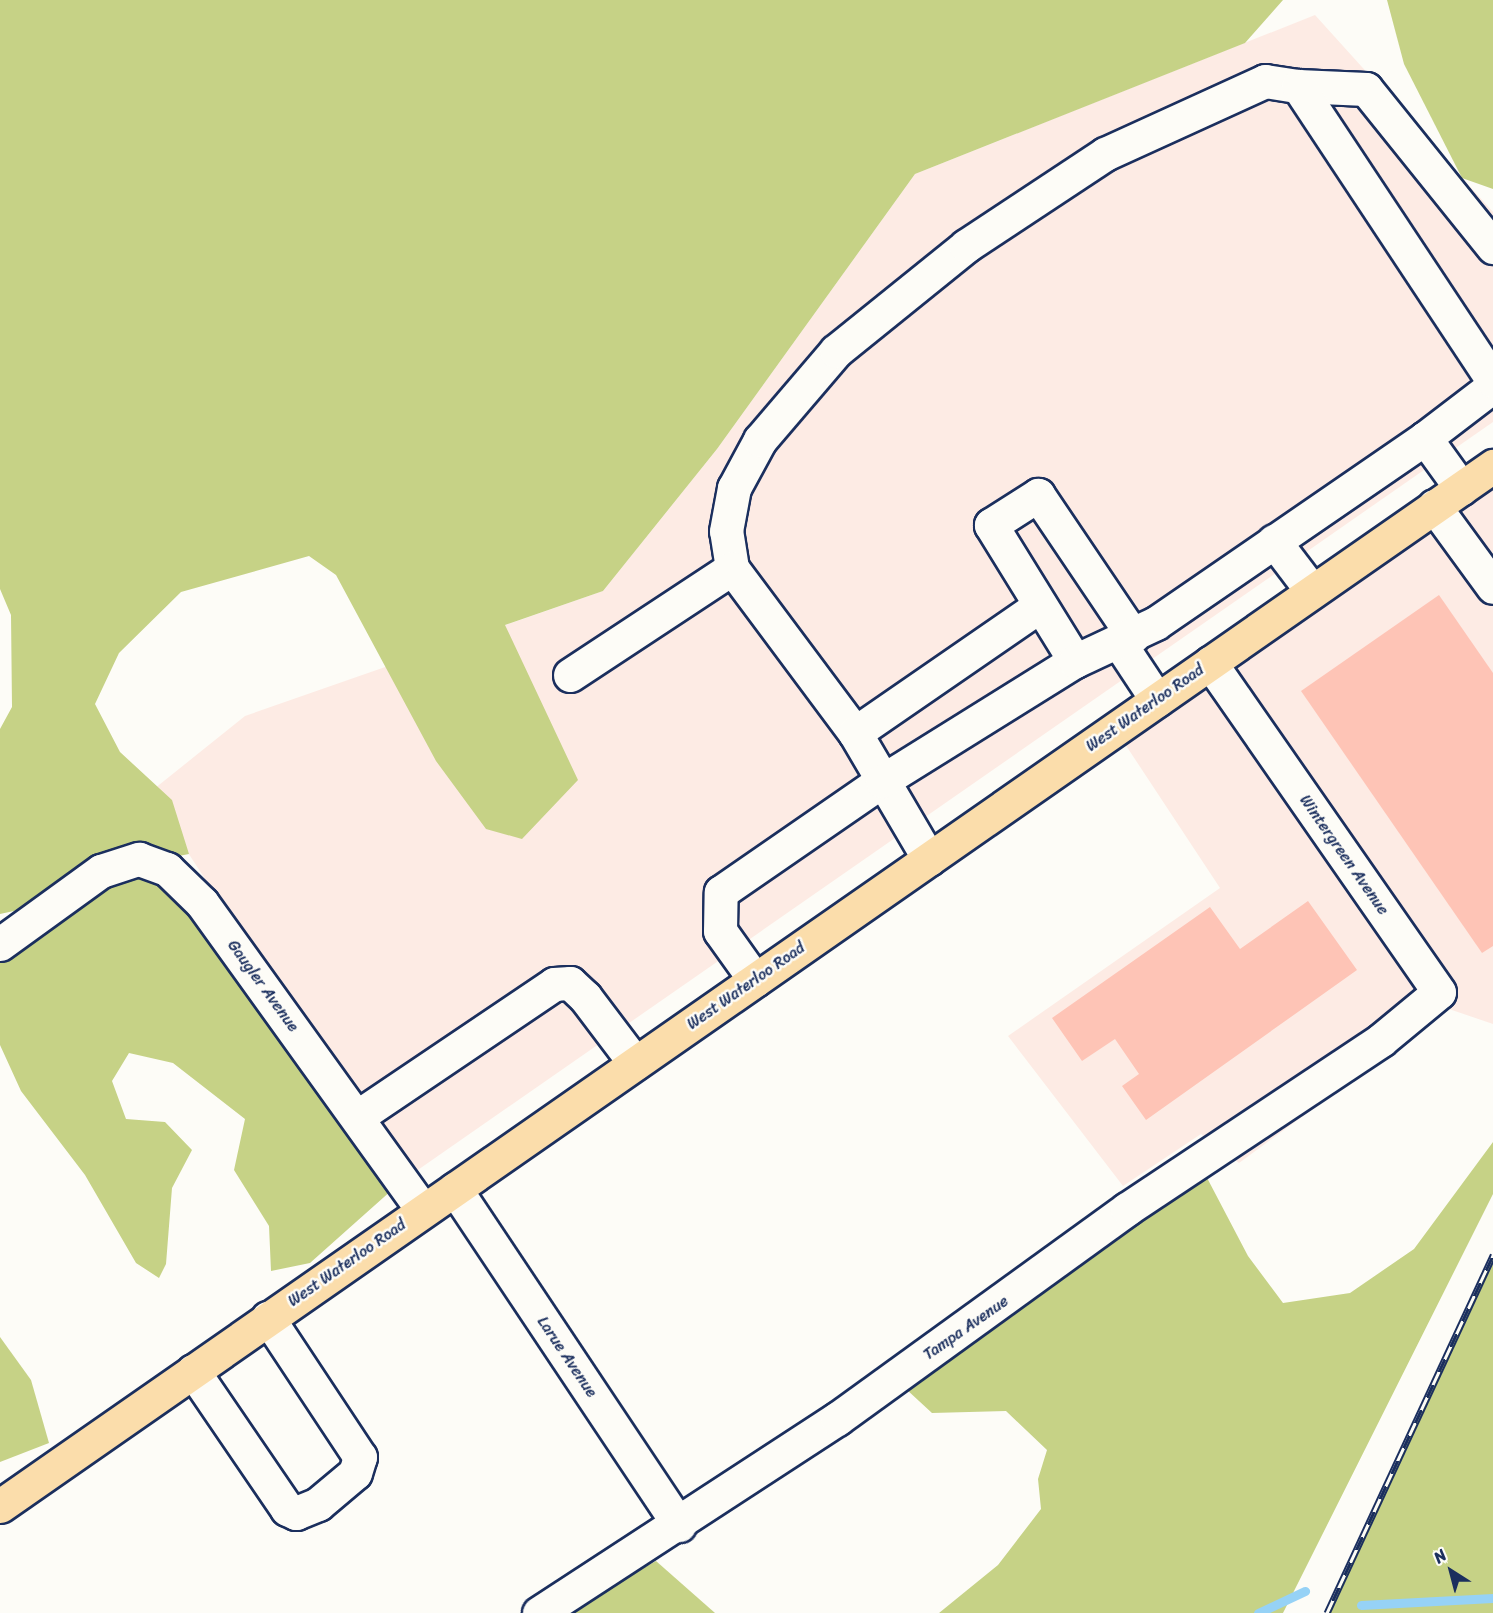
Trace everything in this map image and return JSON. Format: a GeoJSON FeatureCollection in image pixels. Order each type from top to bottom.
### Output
{"type":"FeatureCollection","features":[{"type":"Feature","properties":{"kind":"main road","name":"West Waterloo Road"},"geometry":{"type":"LineString","coordinates":[[0,1506],[1493,466]]}},
{"type":"Feature","properties":{"kind":"street"},"geometry":{"type":"LineString","coordinates":[[929,859],[855,733],[732,568],[726,531],[734,488],[760,440],[836,351],[966,246],[1105,154],[1264,81],[1298,86],[1366,89],[1493,247]]}},
{"type":"Feature","properties":{"kind":"street"},"geometry":{"type":"LineString","coordinates":[[1298,86],[1493,381]]}},
{"type":"Feature","properties":{"kind":"street"},"geometry":{"type":"LineString","coordinates":[[755,980],[720,931],[721,892],[882,781],[1075,661],[1126,640],[1425,438],[1493,386]]}},
{"type":"Feature","properties":{"kind":"street"},"geometry":{"type":"LineString","coordinates":[[1425,438],[1448,497],[1493,587]]}},
{"type":"Feature","properties":{"kind":"street"},"geometry":{"type":"LineString","coordinates":[[1075,661],[991,525],[1038,495],[1126,640],[1157,700]]}},
{"type":"Feature","properties":{"kind":"street"},"geometry":{"type":"LineString","coordinates":[[1274,541],[1312,591]]}},
{"type":"Feature","properties":{"kind":"street"},"geometry":{"type":"LineString","coordinates":[[570,675],[732,568]]}},
{"type":"Feature","properties":{"kind":"street"},"geometry":{"type":"LineString","coordinates":[[855,733],[1039,606]]}},
{"type":"Feature","properties":{"kind":"street","name":"Wintergreen Avenue"},"geometry":{"type":"LineString","coordinates":[[1210,663],[1439,992],[1389,1034]]}},
{"type":"Feature","properties":{"kind":"street","name":"Gaugler Avenue"},"geometry":{"type":"LineString","coordinates":[[0,944],[101,871],[129,860],[167,868],[202,903],[423,1210]]}},
{"type":"Feature","properties":{"kind":"street"},"geometry":{"type":"LineString","coordinates":[[357,1117],[554,984],[570,983],[585,997],[635,1063]]}},
{"type":"Feature","properties":{"kind":"street","name":"Tampa Avenue"},"geometry":{"type":"LineString","coordinates":[[539,1613],[679,1525],[1020,1290],[1137,1203],[1389,1034]]}},
{"type":"Feature","properties":{"kind":"street","name":"Larue Avenue"},"geometry":{"type":"LineString","coordinates":[[455,1189],[679,1525]]}},
{"type":"Feature","properties":{"kind":"street"},"geometry":{"type":"LineString","coordinates":[[193,1371],[287,1509],[296,1513],[318,1504],[355,1473],[360,1457],[268,1318]]}},
{"type":"Feature","properties":{"kind":"shaded area"},"geometry":{"type":"Polygon","coordinates":[[[1315,15],[1493,212],[1493,422],[402,1181],[149,793],[245,716],[603,591],[717,449],[915,174],[1315,15]]]}},
{"type":"Feature","properties":{"kind":"shaded area"},"geometry":{"type":"Polygon","coordinates":[[[1493,485],[1493,1024],[1449,1009],[1239,1163],[1201,1134],[1123,1186],[1008,1036],[1220,888],[1123,741],[1493,485]]]}},
{"type":"Feature","properties":{"kind":"green space"},"geometry":{"type":"Polygon","coordinates":[[[0,0],[1283,0],[1245,43],[915,174],[717,449],[603,591],[505,625],[578,780],[522,839],[486,829],[436,761],[336,575],[309,556],[181,592],[119,653],[95,704],[120,752],[172,800],[189,854],[153,861],[402,1181],[310,1263],[271,1271],[269,1226],[234,1170],[245,1119],[173,1063],[129,1053],[112,1081],[126,1119],[165,1122],[192,1150],[172,1188],[166,1264],[159,1278],[136,1263],[85,1175],[21,1091],[0,1045],[0,950],[55,902],[0,914],[0,729],[12,707],[11,615],[0,589],[0,0]]]}},
{"type":"Feature","properties":{"kind":"green space"},"geometry":{"type":"Polygon","coordinates":[[[1387,0],[1493,0],[1493,189],[1462,178],[1404,64],[1387,0]]]}},
{"type":"Feature","properties":{"kind":"green space"},"geometry":{"type":"Polygon","coordinates":[[[1493,1142],[1493,1194],[1283,1613],[939,1613],[998,1565],[1041,1509],[1038,1479],[1047,1450],[1006,1411],[932,1413],[906,1389],[1205,1174],[1248,1256],[1283,1303],[1350,1293],[1414,1249],[1493,1142]]]}},
{"type":"Feature","properties":{"kind":"green space"},"geometry":{"type":"Polygon","coordinates":[[[1493,1255],[1493,1613],[1327,1613],[1493,1255]]]}},
{"type":"Feature","properties":{"kind":"green space"},"geometry":{"type":"Polygon","coordinates":[[[0,1337],[31,1380],[49,1443],[0,1462],[0,1337]]]}},
{"type":"Feature","properties":{"kind":"green space"},"geometry":{"type":"Polygon","coordinates":[[[656,1561],[715,1613],[563,1613],[656,1561]]]}},
{"type":"Feature","properties":{"kind":"building"},"geometry":{"type":"Polygon","coordinates":[[[1439,595],[1493,673],[1493,946],[1482,953],[1301,691],[1439,595]]]}},
{"type":"Feature","properties":{"kind":"building"},"geometry":{"type":"Polygon","coordinates":[[[1308,901],[1357,970],[1146,1120],[1122,1086],[1139,1074],[1115,1039],[1082,1061],[1052,1018],[1210,907],[1240,949],[1308,901]]]}},
{"type":"Feature","properties":{"kind":"waterway"},"geometry":{"type":"LineString","coordinates":[[1258,1613],[1305,1591]]}},
{"type":"Feature","properties":{"kind":"waterway"},"geometry":{"type":"LineString","coordinates":[[1361,1605],[1493,1598]]}},
{"type":"Feature","properties":{"kind":"railway"},"geometry":{"type":"LineString","coordinates":[[1327,1613],[1493,1255]]}}]}
